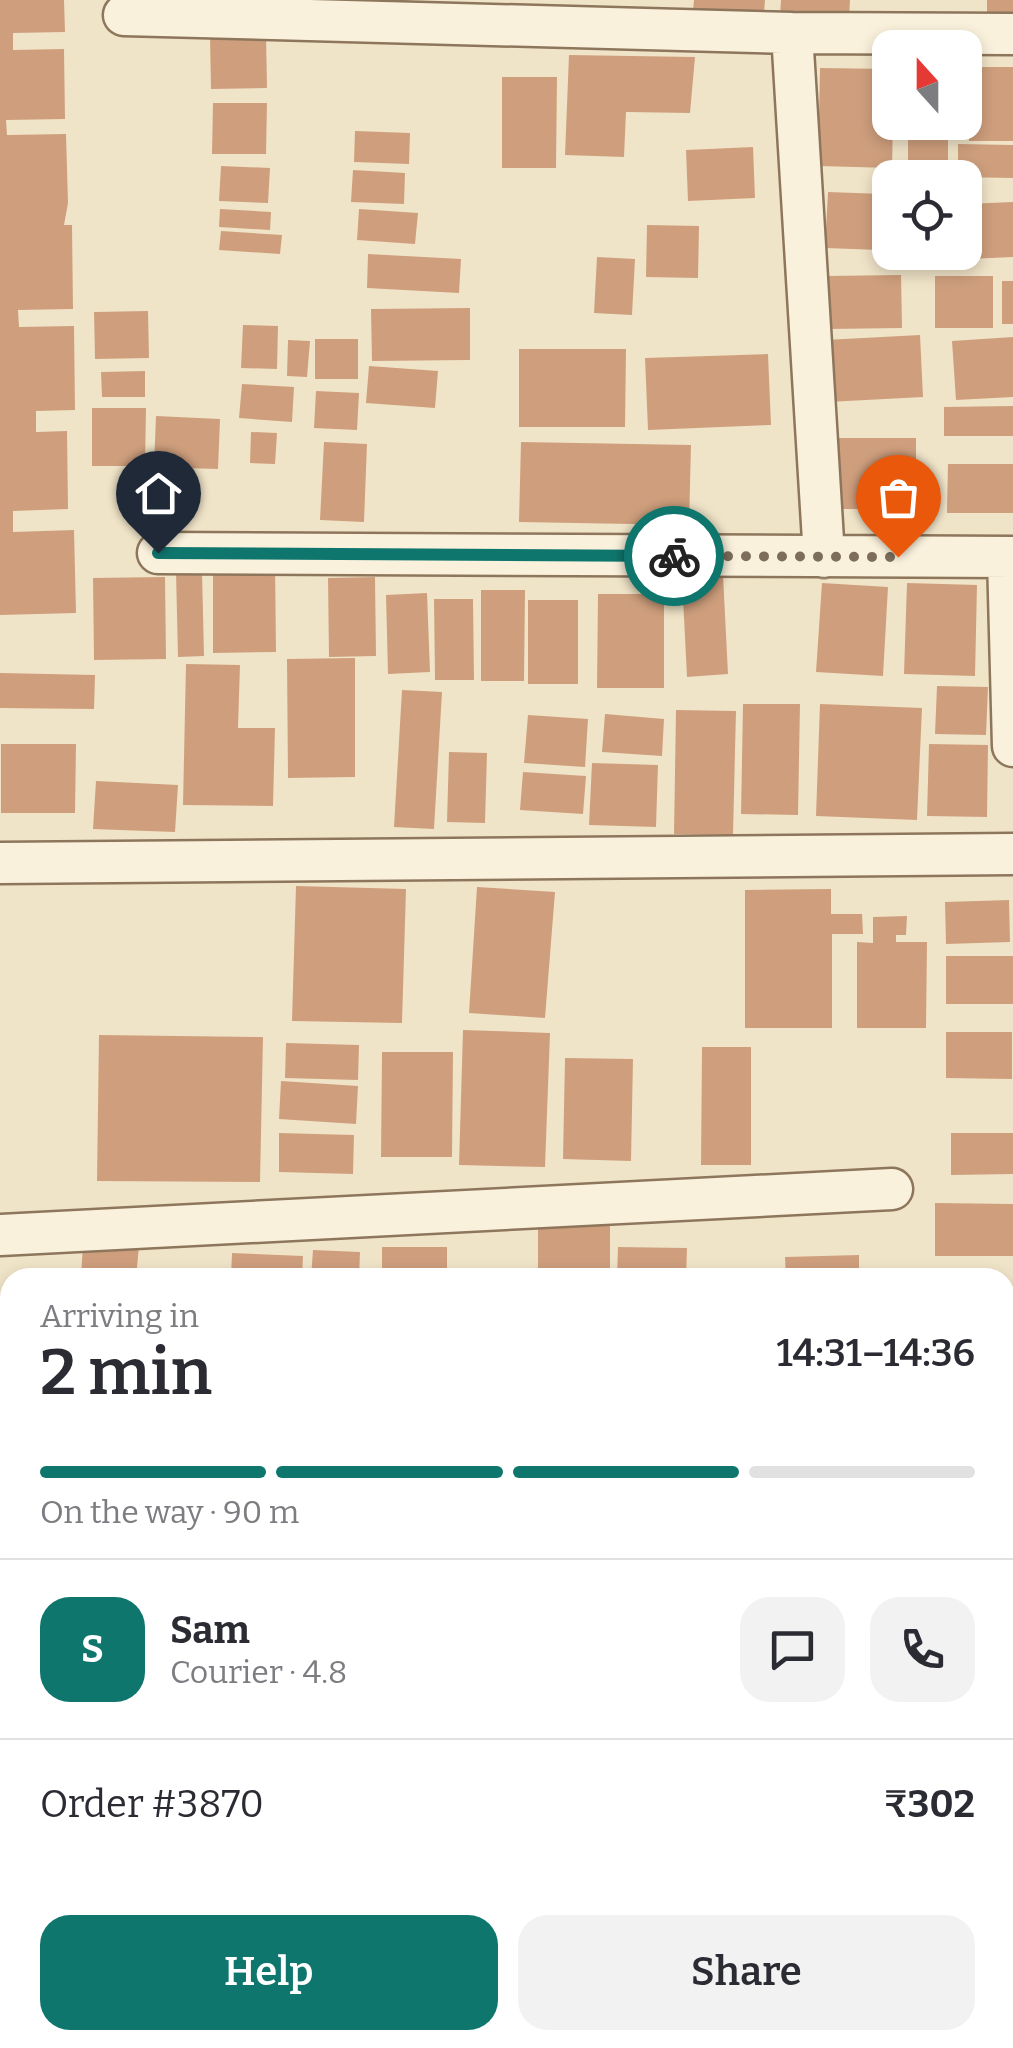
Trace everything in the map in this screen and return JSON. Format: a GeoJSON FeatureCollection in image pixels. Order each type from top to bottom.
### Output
{"type":"FeatureCollection","features":[{"type":"Feature","properties":{"kind":"street"},"geometry":{"type":"LineString","coordinates":[[124,16],[792,33],[1013,34]]}},
{"type":"Feature","properties":{"kind":"street"},"geometry":{"type":"LineString","coordinates":[[792,33],[824,557]]}},
{"type":"Feature","properties":{"kind":"street"},"geometry":{"type":"LineString","coordinates":[[158,553],[1010,557],[1013,746]]}},
{"type":"Feature","properties":{"kind":"street"},"geometry":{"type":"LineString","coordinates":[[0,863],[1013,854]]}},
{"type":"Feature","properties":{"kind":"street"},"geometry":{"type":"LineString","coordinates":[[0,1235],[892,1190]]}},
{"type":"Feature","properties":{"kind":"building"},"geometry":{"type":"Polygon","coordinates":[[[0,0],[64,0],[65,32],[13,33],[13,50],[64,49],[65,119],[6,120],[7,135],[66,134],[68,203],[64,225],[72,225],[73,309],[18,310],[19,327],[74,326],[75,410],[36,411],[36,432],[67,431],[68,509],[13,511],[13,532],[74,530],[76,613],[0,615],[0,0]]]}},
{"type":"Feature","properties":{"kind":"building"},"geometry":{"type":"Polygon","coordinates":[[[694,0],[765,0],[764,13],[693,10],[694,0]]]}},
{"type":"Feature","properties":{"kind":"building"},"geometry":{"type":"Polygon","coordinates":[[[781,0],[850,0],[849,19],[780,16],[781,0]]]}},
{"type":"Feature","properties":{"kind":"building"},"geometry":{"type":"Polygon","coordinates":[[[987,0],[1013,0],[1013,16],[987,16],[987,0]]]}},
{"type":"Feature","properties":{"kind":"building"},"geometry":{"type":"Polygon","coordinates":[[[266,35],[267,88],[211,89],[210,36],[266,35]]]}},
{"type":"Feature","properties":{"kind":"building"},"geometry":{"type":"Polygon","coordinates":[[[569,55],[695,57],[690,113],[626,112],[624,157],[565,155],[569,55]]]}},
{"type":"Feature","properties":{"kind":"building"},"geometry":{"type":"Polygon","coordinates":[[[982,67],[1013,67],[1013,141],[969,141],[982,140],[982,67]]]}},
{"type":"Feature","properties":{"kind":"building"},"geometry":{"type":"Polygon","coordinates":[[[820,68],[872,69],[872,140],[893,140],[892,160],[872,160],[872,167],[818,166],[820,68]]]}},
{"type":"Feature","properties":{"kind":"building"},"geometry":{"type":"Polygon","coordinates":[[[502,77],[557,77],[556,168],[502,168],[502,77]]]}},
{"type":"Feature","properties":{"kind":"building"},"geometry":{"type":"Polygon","coordinates":[[[213,103],[267,103],[266,154],[212,154],[213,103]]]}},
{"type":"Feature","properties":{"kind":"building"},"geometry":{"type":"Polygon","coordinates":[[[355,131],[410,133],[409,164],[354,162],[355,131]]]}},
{"type":"Feature","properties":{"kind":"building"},"geometry":{"type":"Polygon","coordinates":[[[908,140],[948,140],[948,160],[908,160],[908,140]]]}},
{"type":"Feature","properties":{"kind":"building"},"geometry":{"type":"Polygon","coordinates":[[[958,144],[1013,145],[1013,178],[982,177],[982,160],[958,160],[958,144]]]}},
{"type":"Feature","properties":{"kind":"building"},"geometry":{"type":"Polygon","coordinates":[[[753,147],[755,198],[688,201],[686,150],[753,147]]]}},
{"type":"Feature","properties":{"kind":"building"},"geometry":{"type":"Polygon","coordinates":[[[221,166],[270,168],[268,203],[219,201],[221,166]]]}},
{"type":"Feature","properties":{"kind":"building"},"geometry":{"type":"Polygon","coordinates":[[[353,170],[405,173],[404,204],[351,202],[353,170]]]}},
{"type":"Feature","properties":{"kind":"building"},"geometry":{"type":"Polygon","coordinates":[[[828,192],[872,194],[872,250],[825,248],[828,192]]]}},
{"type":"Feature","properties":{"kind":"building"},"geometry":{"type":"Polygon","coordinates":[[[1013,202],[1013,257],[982,258],[982,203],[1013,202]]]}},
{"type":"Feature","properties":{"kind":"building"},"geometry":{"type":"Polygon","coordinates":[[[220,209],[271,212],[270,230],[219,227],[220,209]]]}},
{"type":"Feature","properties":{"kind":"building"},"geometry":{"type":"Polygon","coordinates":[[[359,209],[418,213],[415,244],[357,240],[359,209]]]}},
{"type":"Feature","properties":{"kind":"building"},"geometry":{"type":"Polygon","coordinates":[[[647,225],[699,226],[698,278],[646,277],[647,225]]]}},
{"type":"Feature","properties":{"kind":"building"},"geometry":{"type":"Polygon","coordinates":[[[221,231],[282,235],[280,254],[219,250],[221,231]]]}},
{"type":"Feature","properties":{"kind":"building"},"geometry":{"type":"Polygon","coordinates":[[[368,254],[461,259],[459,293],[367,288],[368,254]]]}},
{"type":"Feature","properties":{"kind":"building"},"geometry":{"type":"Polygon","coordinates":[[[597,257],[635,259],[632,315],[594,313],[597,257]]]}},
{"type":"Feature","properties":{"kind":"building"},"geometry":{"type":"Polygon","coordinates":[[[901,275],[902,328],[828,329],[827,276],[901,275]]]}},
{"type":"Feature","properties":{"kind":"building"},"geometry":{"type":"Polygon","coordinates":[[[935,276],[993,276],[993,328],[935,328],[935,276]]]}},
{"type":"Feature","properties":{"kind":"building"},"geometry":{"type":"Polygon","coordinates":[[[1002,281],[1013,281],[1013,324],[1002,324],[1002,281]]]}},
{"type":"Feature","properties":{"kind":"building"},"geometry":{"type":"Polygon","coordinates":[[[470,308],[470,360],[372,361],[371,309],[470,308]]]}},
{"type":"Feature","properties":{"kind":"building"},"geometry":{"type":"Polygon","coordinates":[[[148,311],[149,358],[95,359],[94,312],[148,311]]]}},
{"type":"Feature","properties":{"kind":"building"},"geometry":{"type":"Polygon","coordinates":[[[243,325],[278,326],[277,369],[241,368],[243,325]]]}},
{"type":"Feature","properties":{"kind":"building"},"geometry":{"type":"Polygon","coordinates":[[[920,335],[923,397],[828,402],[825,340],[920,335]]]}},
{"type":"Feature","properties":{"kind":"building"},"geometry":{"type":"Polygon","coordinates":[[[1013,337],[1013,397],[956,400],[952,341],[1013,337]]]}},
{"type":"Feature","properties":{"kind":"building"},"geometry":{"type":"Polygon","coordinates":[[[315,339],[358,339],[358,379],[315,379],[315,339]]]}},
{"type":"Feature","properties":{"kind":"building"},"geometry":{"type":"Polygon","coordinates":[[[288,340],[310,341],[307,377],[287,376],[288,340]]]}},
{"type":"Feature","properties":{"kind":"building"},"geometry":{"type":"Polygon","coordinates":[[[519,349],[626,349],[625,427],[519,427],[519,349]]]}},
{"type":"Feature","properties":{"kind":"building"},"geometry":{"type":"Polygon","coordinates":[[[768,354],[771,425],[648,430],[645,358],[768,354]]]}},
{"type":"Feature","properties":{"kind":"building"},"geometry":{"type":"Polygon","coordinates":[[[369,366],[438,371],[435,408],[366,403],[369,366]]]}},
{"type":"Feature","properties":{"kind":"building"},"geometry":{"type":"Polygon","coordinates":[[[145,371],[145,397],[102,397],[101,372],[145,371]]]}},
{"type":"Feature","properties":{"kind":"building"},"geometry":{"type":"Polygon","coordinates":[[[242,384],[294,387],[292,422],[239,418],[242,384]]]}},
{"type":"Feature","properties":{"kind":"building"},"geometry":{"type":"Polygon","coordinates":[[[316,391],[359,393],[357,430],[314,428],[316,391]]]}},
{"type":"Feature","properties":{"kind":"building"},"geometry":{"type":"Polygon","coordinates":[[[1013,406],[1013,436],[944,436],[944,407],[1013,406]]]}},
{"type":"Feature","properties":{"kind":"building"},"geometry":{"type":"Polygon","coordinates":[[[92,408],[146,408],[145,466],[92,466],[92,408]]]}},
{"type":"Feature","properties":{"kind":"building"},"geometry":{"type":"Polygon","coordinates":[[[156,416],[220,419],[218,469],[154,467],[156,416]]]}},
{"type":"Feature","properties":{"kind":"building"},"geometry":{"type":"Polygon","coordinates":[[[251,432],[277,433],[275,464],[250,463],[251,432]]]}},
{"type":"Feature","properties":{"kind":"building"},"geometry":{"type":"Polygon","coordinates":[[[837,438],[916,438],[916,509],[837,509],[837,438]]]}},
{"type":"Feature","properties":{"kind":"building"},"geometry":{"type":"Polygon","coordinates":[[[324,442],[367,444],[364,522],[320,520],[324,442]]]}},
{"type":"Feature","properties":{"kind":"building"},"geometry":{"type":"Polygon","coordinates":[[[521,442],[691,445],[689,525],[519,522],[521,442]]]}},
{"type":"Feature","properties":{"kind":"building"},"geometry":{"type":"Polygon","coordinates":[[[948,464],[1013,464],[1013,513],[947,513],[948,464]]]}},
{"type":"Feature","properties":{"kind":"building"},"geometry":{"type":"Polygon","coordinates":[[[275,563],[276,652],[213,653],[213,564],[275,563]]]}},
{"type":"Feature","properties":{"kind":"building"},"geometry":{"type":"Polygon","coordinates":[[[202,571],[204,656],[178,657],[176,572],[202,571]]]}},
{"type":"Feature","properties":{"kind":"building"},"geometry":{"type":"Polygon","coordinates":[[[723,575],[728,674],[687,677],[682,578],[723,575]]]}},
{"type":"Feature","properties":{"kind":"building"},"geometry":{"type":"Polygon","coordinates":[[[165,577],[166,659],[94,660],[93,578],[165,577]]]}},
{"type":"Feature","properties":{"kind":"building"},"geometry":{"type":"Polygon","coordinates":[[[375,577],[376,656],[329,657],[328,578],[375,577]]]}},
{"type":"Feature","properties":{"kind":"building"},"geometry":{"type":"Polygon","coordinates":[[[822,583],[888,587],[883,676],[816,672],[822,583]]]}},
{"type":"Feature","properties":{"kind":"building"},"geometry":{"type":"Polygon","coordinates":[[[907,583],[977,585],[975,676],[904,674],[907,583]]]}},
{"type":"Feature","properties":{"kind":"building"},"geometry":{"type":"Polygon","coordinates":[[[481,590],[525,590],[524,681],[481,681],[481,590]]]}},
{"type":"Feature","properties":{"kind":"building"},"geometry":{"type":"Polygon","coordinates":[[[427,593],[430,672],[388,674],[386,595],[427,593]]]}},
{"type":"Feature","properties":{"kind":"building"},"geometry":{"type":"Polygon","coordinates":[[[598,594],[664,594],[664,688],[597,688],[598,594]]]}},
{"type":"Feature","properties":{"kind":"building"},"geometry":{"type":"Polygon","coordinates":[[[434,599],[473,599],[474,680],[435,680],[434,599]]]}},
{"type":"Feature","properties":{"kind":"building"},"geometry":{"type":"Polygon","coordinates":[[[528,600],[578,600],[578,684],[528,684],[528,600]]]}},
{"type":"Feature","properties":{"kind":"building"},"geometry":{"type":"Polygon","coordinates":[[[355,658],[355,777],[288,778],[287,659],[355,658]]]}},
{"type":"Feature","properties":{"kind":"building"},"geometry":{"type":"Polygon","coordinates":[[[186,664],[240,665],[238,728],[275,728],[273,806],[183,805],[186,664]]]}},
{"type":"Feature","properties":{"kind":"building"},"geometry":{"type":"Polygon","coordinates":[[[0,673],[95,675],[94,709],[0,708],[0,673]]]}},
{"type":"Feature","properties":{"kind":"building"},"geometry":{"type":"Polygon","coordinates":[[[937,686],[988,687],[986,735],[935,734],[937,686]]]}},
{"type":"Feature","properties":{"kind":"building"},"geometry":{"type":"Polygon","coordinates":[[[402,690],[442,692],[434,829],[394,827],[402,690]]]}},
{"type":"Feature","properties":{"kind":"building"},"geometry":{"type":"Polygon","coordinates":[[[743,704],[800,704],[798,815],[741,814],[743,704]]]}},
{"type":"Feature","properties":{"kind":"building"},"geometry":{"type":"Polygon","coordinates":[[[820,704],[922,708],[917,820],[816,816],[820,704]]]}},
{"type":"Feature","properties":{"kind":"building"},"geometry":{"type":"Polygon","coordinates":[[[676,710],[736,711],[733,835],[674,834],[676,710]]]}},
{"type":"Feature","properties":{"kind":"building"},"geometry":{"type":"Polygon","coordinates":[[[605,714],[664,719],[662,756],[602,752],[605,714]]]}},
{"type":"Feature","properties":{"kind":"building"},"geometry":{"type":"Polygon","coordinates":[[[528,715],[588,719],[585,767],[524,763],[528,715]]]}},
{"type":"Feature","properties":{"kind":"building"},"geometry":{"type":"Polygon","coordinates":[[[1,744],[76,744],[75,813],[1,813],[1,744]]]}},
{"type":"Feature","properties":{"kind":"building"},"geometry":{"type":"Polygon","coordinates":[[[929,744],[988,745],[987,817],[927,816],[929,744]]]}},
{"type":"Feature","properties":{"kind":"building"},"geometry":{"type":"Polygon","coordinates":[[[449,752],[487,753],[485,823],[447,822],[449,752]]]}},
{"type":"Feature","properties":{"kind":"building"},"geometry":{"type":"Polygon","coordinates":[[[592,763],[658,765],[656,827],[589,825],[592,763]]]}},
{"type":"Feature","properties":{"kind":"building"},"geometry":{"type":"Polygon","coordinates":[[[523,772],[586,776],[583,814],[520,810],[523,772]]]}},
{"type":"Feature","properties":{"kind":"building"},"geometry":{"type":"Polygon","coordinates":[[[96,781],[178,785],[175,832],[93,829],[96,781]]]}},
{"type":"Feature","properties":{"kind":"building"},"geometry":{"type":"Polygon","coordinates":[[[296,886],[406,889],[402,1023],[292,1021],[296,886]]]}},
{"type":"Feature","properties":{"kind":"building"},"geometry":{"type":"Polygon","coordinates":[[[477,887],[555,892],[545,1018],[469,1013],[477,887]]]}},
{"type":"Feature","properties":{"kind":"building"},"geometry":{"type":"Polygon","coordinates":[[[831,889],[831,914],[862,914],[863,934],[832,934],[832,1028],[745,1028],[745,890],[831,889]]]}},
{"type":"Feature","properties":{"kind":"building"},"geometry":{"type":"Polygon","coordinates":[[[1009,900],[1010,942],[946,944],[945,902],[1009,900]]]}},
{"type":"Feature","properties":{"kind":"building"},"geometry":{"type":"Polygon","coordinates":[[[907,916],[906,935],[896,935],[896,942],[927,942],[926,1028],[857,1028],[857,942],[873,943],[873,917],[907,916]]]}},
{"type":"Feature","properties":{"kind":"building"},"geometry":{"type":"Polygon","coordinates":[[[946,956],[1013,956],[1013,1004],[946,1004],[946,956]]]}},
{"type":"Feature","properties":{"kind":"building"},"geometry":{"type":"Polygon","coordinates":[[[463,1030],[550,1033],[545,1167],[459,1165],[463,1030]]]}},
{"type":"Feature","properties":{"kind":"building"},"geometry":{"type":"Polygon","coordinates":[[[946,1032],[1012,1032],[1012,1079],[946,1078],[946,1032]]]}},
{"type":"Feature","properties":{"kind":"building"},"geometry":{"type":"Polygon","coordinates":[[[99,1035],[263,1037],[260,1182],[97,1181],[99,1035]]]}},
{"type":"Feature","properties":{"kind":"building"},"geometry":{"type":"Polygon","coordinates":[[[286,1043],[359,1045],[358,1080],[285,1078],[286,1043]]]}},
{"type":"Feature","properties":{"kind":"building"},"geometry":{"type":"Polygon","coordinates":[[[702,1047],[751,1047],[751,1165],[701,1165],[702,1047]]]}},
{"type":"Feature","properties":{"kind":"building"},"geometry":{"type":"Polygon","coordinates":[[[382,1052],[453,1052],[452,1157],[381,1157],[382,1052]]]}},
{"type":"Feature","properties":{"kind":"building"},"geometry":{"type":"Polygon","coordinates":[[[565,1058],[633,1059],[631,1161],[563,1159],[565,1058]]]}},
{"type":"Feature","properties":{"kind":"building"},"geometry":{"type":"Polygon","coordinates":[[[281,1081],[358,1086],[356,1124],[279,1119],[281,1081]]]}},
{"type":"Feature","properties":{"kind":"building"},"geometry":{"type":"Polygon","coordinates":[[[279,1133],[354,1135],[353,1174],[279,1172],[279,1133]]]}},
{"type":"Feature","properties":{"kind":"building"},"geometry":{"type":"Polygon","coordinates":[[[951,1133],[1013,1133],[1013,1174],[951,1175],[951,1133]]]}},
{"type":"Feature","properties":{"kind":"building"},"geometry":{"type":"Polygon","coordinates":[[[935,1203],[1013,1204],[1013,1256],[935,1256],[935,1203]]]}},
{"type":"Feature","properties":{"kind":"building"},"geometry":{"type":"Polygon","coordinates":[[[538,1224],[610,1224],[610,1268],[538,1268],[538,1224]]]}},
{"type":"Feature","properties":{"kind":"building"},"geometry":{"type":"Polygon","coordinates":[[[83,1244],[139,1246],[137,1268],[82,1268],[83,1244]]]}},
{"type":"Feature","properties":{"kind":"building"},"geometry":{"type":"Polygon","coordinates":[[[382,1247],[447,1247],[447,1268],[382,1268],[382,1247]]]}},
{"type":"Feature","properties":{"kind":"building"},"geometry":{"type":"Polygon","coordinates":[[[618,1247],[687,1248],[686,1268],[617,1268],[618,1247]]]}},
{"type":"Feature","properties":{"kind":"building"},"geometry":{"type":"Polygon","coordinates":[[[313,1250],[360,1252],[359,1268],[312,1268],[313,1250]]]}},
{"type":"Feature","properties":{"kind":"building"},"geometry":{"type":"Polygon","coordinates":[[[232,1253],[303,1256],[302,1268],[231,1268],[232,1253]]]}},
{"type":"Feature","properties":{"kind":"building"},"geometry":{"type":"Polygon","coordinates":[[[859,1255],[859,1268],[786,1268],[785,1257],[859,1255]]]}},
{"type":"Feature","properties":{"kind":"way so far"},"geometry":{"type":"LineString","coordinates":[[674,556],[898,557]]}},
{"type":"Feature","properties":{"kind":"route"},"geometry":{"type":"LineString","coordinates":[[158,553],[674,556]]}}]}
